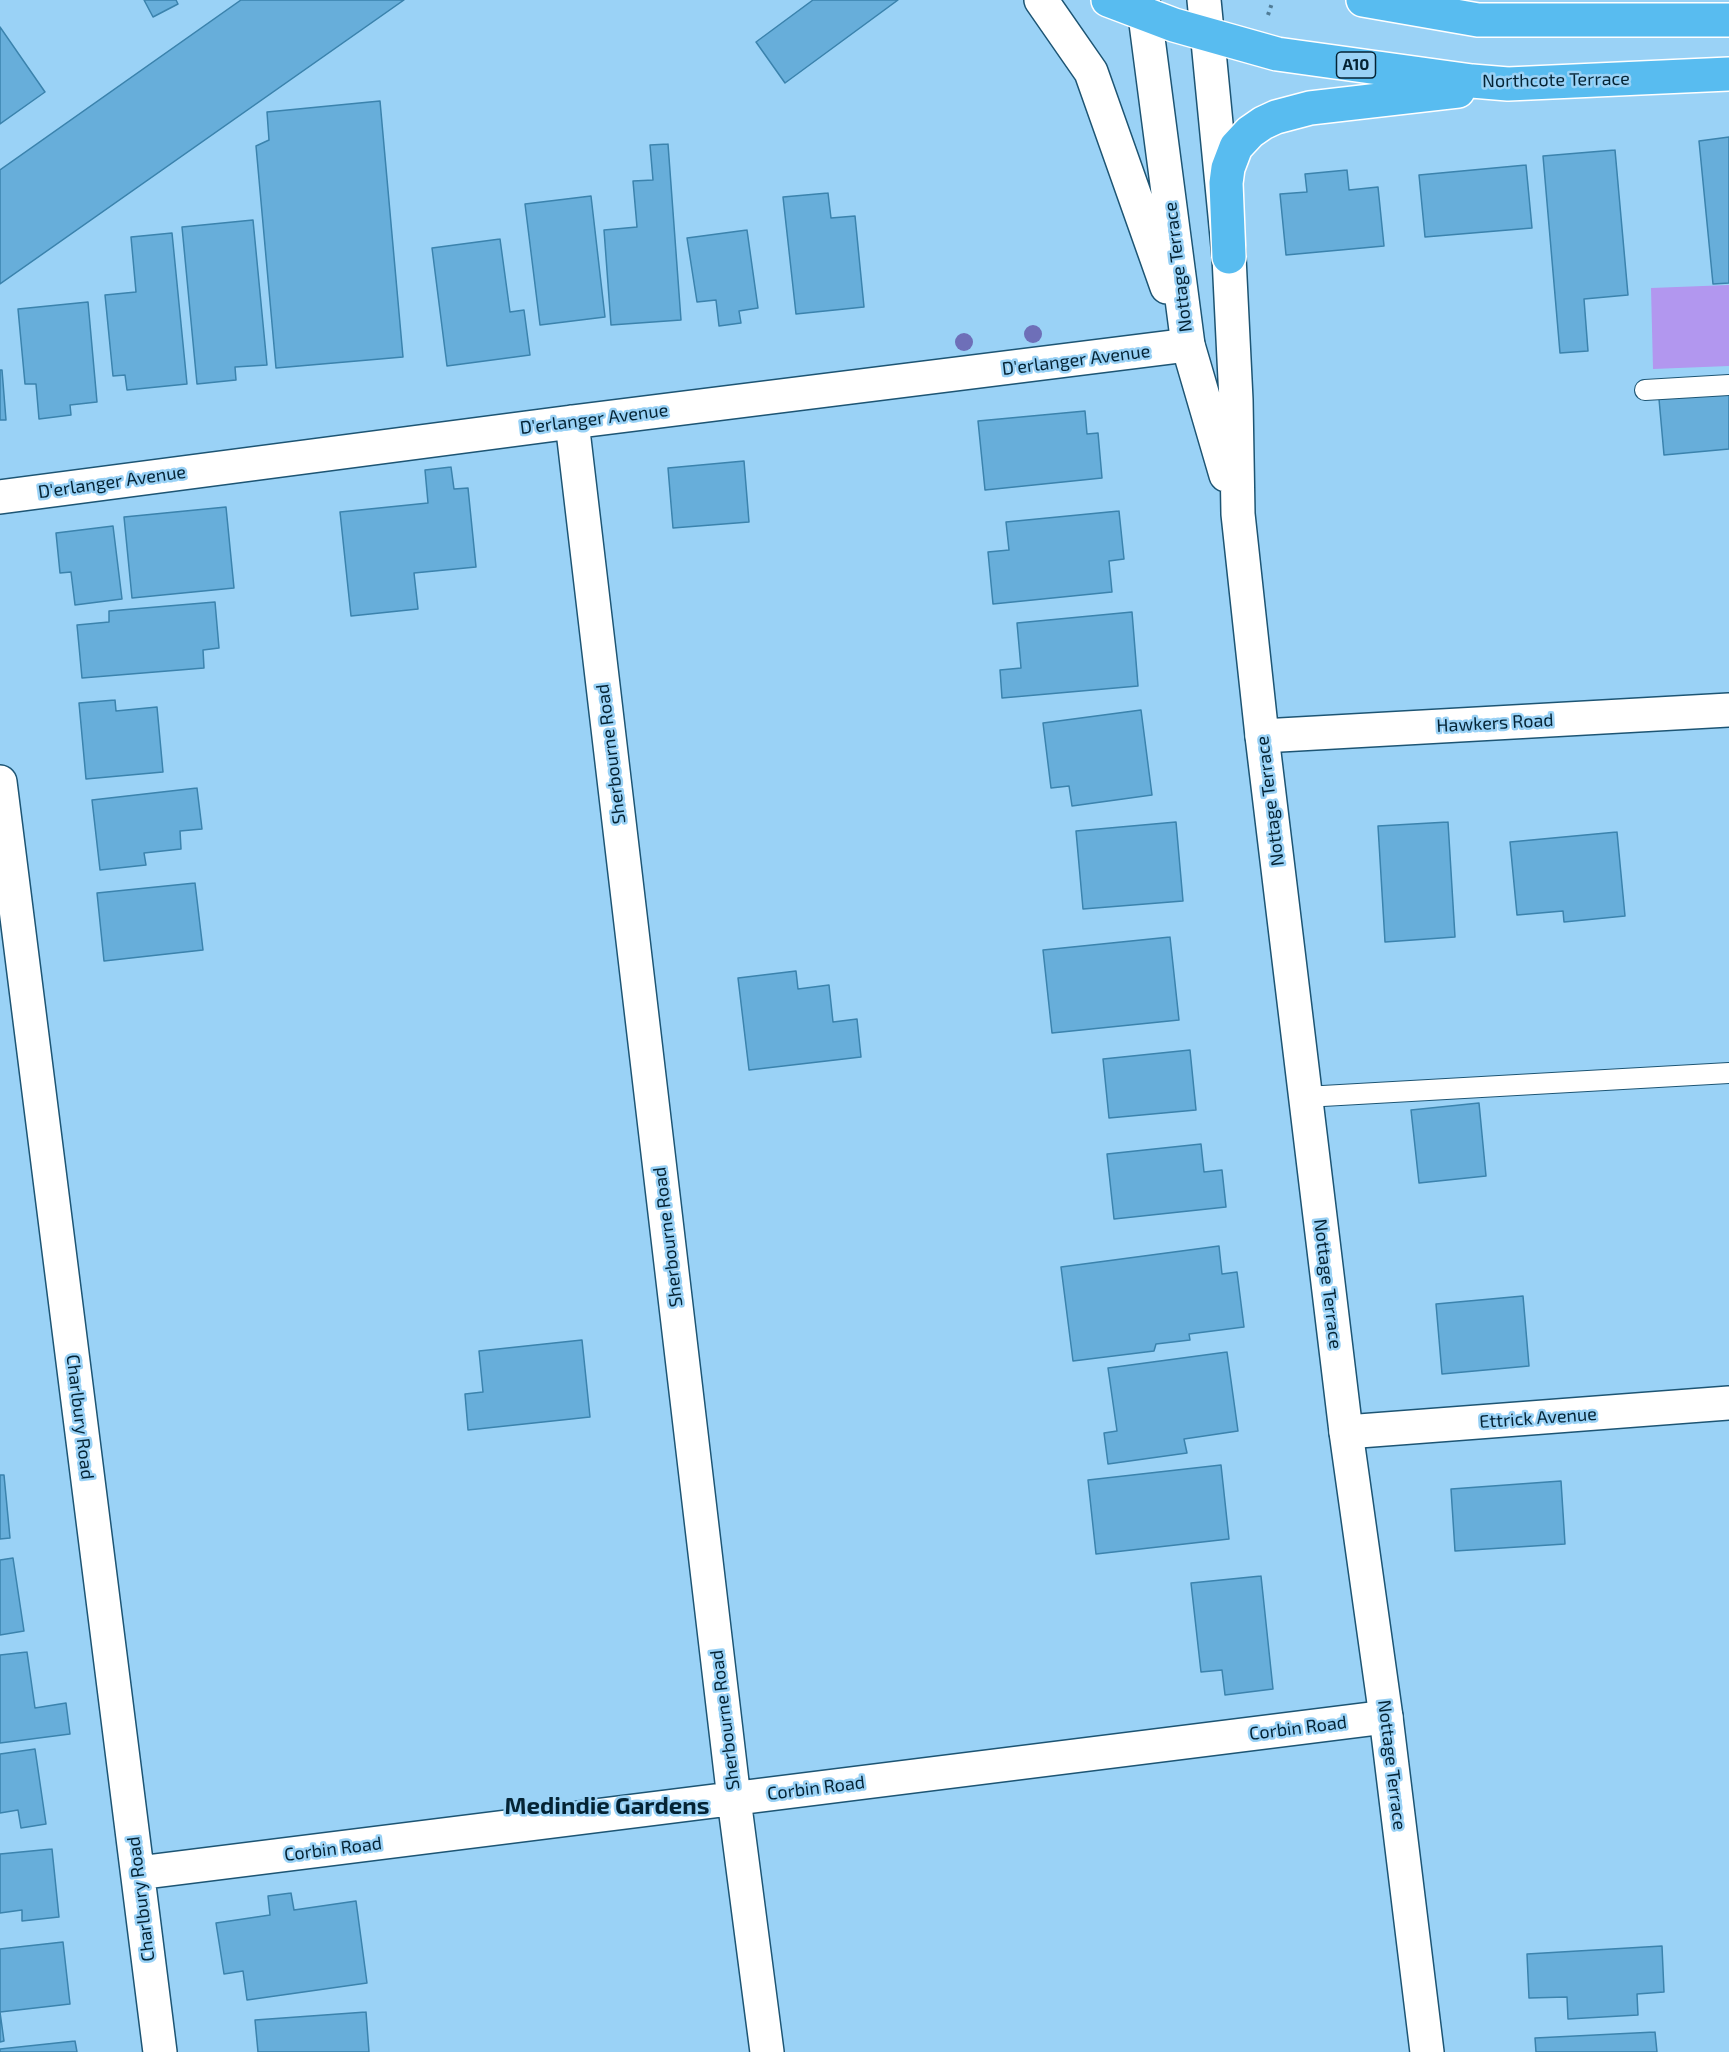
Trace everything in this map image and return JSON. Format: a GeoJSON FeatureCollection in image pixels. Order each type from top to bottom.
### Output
{"type":"FeatureCollection","features":[{"type":"Feature","properties":{"kind":"highway","name":"A10"},"geometry":{"type":"LineString","coordinates":[[1108,0],[1144,7],[1207,35]]}},
{"type":"Feature","properties":{"kind":"highway"},"geometry":{"type":"LineString","coordinates":[[1363,0],[1478,20],[1729,20]]}},
{"type":"Feature","properties":{"kind":"highway","name":"Northcote Terrace"},"geometry":{"type":"LineString","coordinates":[[1207,35],[1277,54],[1508,84],[1729,74]]}},
{"type":"Feature","properties":{"kind":"highway"},"geometry":{"type":"LineString","coordinates":[[1229,256],[1226,194],[1228,168],[1232,155],[1242,140],[1263,123],[1310,108],[1508,84]]}},
{"type":"Feature","properties":{"kind":"street"},"geometry":{"type":"LineString","coordinates":[[1041,0],[1091,72],[1188,345]]}},
{"type":"Feature","properties":{"kind":"street","name":"Nottage Terrace"},"geometry":{"type":"LineString","coordinates":[[1204,0],[1229,256],[1236,400],[1238,514],[1262,736],[1346,1432],[1386,1717],[1426,2052]]}},
{"type":"Feature","properties":{"kind":"street","name":"Nottage Terrace"},"geometry":{"type":"LineString","coordinates":[[1144,7],[1188,345],[1238,514]]}},
{"type":"Feature","properties":{"kind":"street","name":"D'erlanger Avenue"},"geometry":{"type":"LineString","coordinates":[[0,497],[572,422],[1188,345]]}},
{"type":"Feature","properties":{"kind":"street","name":"Sherbourne Road"},"geometry":{"type":"LineString","coordinates":[[572,422],[734,1799],[767,2052]]}},
{"type":"Feature","properties":{"kind":"street","name":"Hawkers Road"},"geometry":{"type":"LineString","coordinates":[[1262,736],[1729,710]]}},
{"type":"Feature","properties":{"kind":"street","name":"Charlbury Road"},"geometry":{"type":"LineString","coordinates":[[0,782],[160,2052]]}},
{"type":"Feature","properties":{"kind":"street","name":"Ettrick Avenue"},"geometry":{"type":"LineString","coordinates":[[1346,1432],[1729,1403]]}},
{"type":"Feature","properties":{"kind":"street","name":"Corbin Road"},"geometry":{"type":"LineString","coordinates":[[138,1873],[1386,1717]]}},
{"type":"Feature","properties":{"kind":"lane"},"geometry":{"type":"LineString","coordinates":[[1645,390],[1729,385]]}},
{"type":"Feature","properties":{"kind":"lane"},"geometry":{"type":"LineString","coordinates":[[1305,1096],[1729,1074]]}},
{"type":"Feature","properties":{"kind":"shaded area"},"geometry":{"type":"Polygon","coordinates":[[[1729,285],[1729,366],[1653,369],[1651,288],[1729,285]]]}},
{"type":"Feature","properties":{"kind":"building"},"geometry":{"type":"Polygon","coordinates":[[[144,0],[176,0],[178,4],[153,17],[144,0]]]}},
{"type":"Feature","properties":{"kind":"building"},"geometry":{"type":"Polygon","coordinates":[[[241,0],[404,0],[0,284],[0,170],[241,0]]]}},
{"type":"Feature","properties":{"kind":"building"},"geometry":{"type":"Polygon","coordinates":[[[813,0],[898,0],[785,83],[756,42],[813,0]]]}},
{"type":"Feature","properties":{"kind":"building"},"geometry":{"type":"Polygon","coordinates":[[[0,27],[45,92],[0,124],[0,27]]]}},
{"type":"Feature","properties":{"kind":"building"},"geometry":{"type":"Polygon","coordinates":[[[380,101],[403,357],[276,368],[256,146],[269,140],[267,112],[380,101]]]}},
{"type":"Feature","properties":{"kind":"building"},"geometry":{"type":"Polygon","coordinates":[[[1729,137],[1729,283],[1713,284],[1699,141],[1729,137]]]}},
{"type":"Feature","properties":{"kind":"building"},"geometry":{"type":"Polygon","coordinates":[[[668,144],[681,320],[611,325],[604,230],[637,227],[633,181],[653,180],[650,145],[668,144]]]}},
{"type":"Feature","properties":{"kind":"building"},"geometry":{"type":"Polygon","coordinates":[[[1615,150],[1628,295],[1584,299],[1588,351],[1560,353],[1543,156],[1615,150]]]}},
{"type":"Feature","properties":{"kind":"building"},"geometry":{"type":"Polygon","coordinates":[[[1526,165],[1532,228],[1425,237],[1419,175],[1526,165]]]}},
{"type":"Feature","properties":{"kind":"building"},"geometry":{"type":"Polygon","coordinates":[[[1347,170],[1349,190],[1378,187],[1384,246],[1286,255],[1280,194],[1307,192],[1305,174],[1347,170]]]}},
{"type":"Feature","properties":{"kind":"building"},"geometry":{"type":"Polygon","coordinates":[[[828,193],[831,218],[855,216],[864,307],[796,314],[783,197],[828,193]]]}},
{"type":"Feature","properties":{"kind":"building"},"geometry":{"type":"Polygon","coordinates":[[[591,196],[605,317],[540,325],[525,204],[591,196]]]}},
{"type":"Feature","properties":{"kind":"building"},"geometry":{"type":"Polygon","coordinates":[[[253,220],[267,365],[235,367],[236,380],[197,384],[182,227],[253,220]]]}},
{"type":"Feature","properties":{"kind":"building"},"geometry":{"type":"Polygon","coordinates":[[[747,230],[758,308],[739,311],[741,323],[719,326],[716,300],[697,302],[687,238],[747,230]]]}},
{"type":"Feature","properties":{"kind":"building"},"geometry":{"type":"Polygon","coordinates":[[[172,233],[187,384],[127,390],[125,375],[113,376],[105,295],[136,292],[131,237],[172,233]]]}},
{"type":"Feature","properties":{"kind":"building"},"geometry":{"type":"Polygon","coordinates":[[[500,239],[510,312],[524,310],[530,355],[447,366],[432,248],[500,239]]]}},
{"type":"Feature","properties":{"kind":"building"},"geometry":{"type":"Polygon","coordinates":[[[88,302],[97,402],[70,405],[71,415],[39,419],[36,384],[25,384],[18,309],[88,302]]]}},
{"type":"Feature","properties":{"kind":"building"},"geometry":{"type":"Polygon","coordinates":[[[0,370],[2,370],[6,420],[0,420],[0,370]]]}},
{"type":"Feature","properties":{"kind":"building"},"geometry":{"type":"Polygon","coordinates":[[[1729,393],[1729,449],[1664,455],[1659,399],[1729,393]]]}},
{"type":"Feature","properties":{"kind":"building"},"geometry":{"type":"Polygon","coordinates":[[[1085,411],[1087,434],[1098,433],[1102,478],[985,490],[978,421],[1085,411]]]}},
{"type":"Feature","properties":{"kind":"building"},"geometry":{"type":"Polygon","coordinates":[[[744,461],[749,522],[673,528],[668,468],[744,461]]]}},
{"type":"Feature","properties":{"kind":"building"},"geometry":{"type":"Polygon","coordinates":[[[451,467],[454,489],[468,488],[476,567],[414,573],[418,609],[351,616],[340,512],[428,503],[425,470],[451,467]]]}},
{"type":"Feature","properties":{"kind":"building"},"geometry":{"type":"Polygon","coordinates":[[[226,507],[234,588],[132,598],[124,517],[226,507]]]}},
{"type":"Feature","properties":{"kind":"building"},"geometry":{"type":"Polygon","coordinates":[[[1119,511],[1124,559],[1109,561],[1112,592],[993,604],[988,552],[1009,550],[1006,522],[1119,511]]]}},
{"type":"Feature","properties":{"kind":"building"},"geometry":{"type":"Polygon","coordinates":[[[113,526],[122,599],[75,605],[71,572],[60,573],[56,533],[113,526]]]}},
{"type":"Feature","properties":{"kind":"building"},"geometry":{"type":"Polygon","coordinates":[[[215,602],[219,648],[203,650],[204,668],[82,678],[77,625],[109,622],[109,611],[215,602]]]}},
{"type":"Feature","properties":{"kind":"building"},"geometry":{"type":"Polygon","coordinates":[[[1132,612],[1138,686],[1002,698],[1000,670],[1021,668],[1017,623],[1132,612]]]}},
{"type":"Feature","properties":{"kind":"building"},"geometry":{"type":"Polygon","coordinates":[[[115,700],[116,711],[157,707],[163,772],[86,779],[79,703],[115,700]]]}},
{"type":"Feature","properties":{"kind":"building"},"geometry":{"type":"Polygon","coordinates":[[[1141,710],[1152,795],[1072,806],[1069,786],[1051,788],[1043,723],[1141,710]]]}},
{"type":"Feature","properties":{"kind":"building"},"geometry":{"type":"Polygon","coordinates":[[[197,788],[202,829],[180,831],[181,849],[144,853],[146,865],[100,870],[92,800],[197,788]]]}},
{"type":"Feature","properties":{"kind":"building"},"geometry":{"type":"Polygon","coordinates":[[[1176,822],[1183,901],[1083,909],[1076,831],[1176,822]]]}},
{"type":"Feature","properties":{"kind":"building"},"geometry":{"type":"Polygon","coordinates":[[[1448,822],[1455,937],[1385,942],[1378,826],[1448,822]]]}},
{"type":"Feature","properties":{"kind":"building"},"geometry":{"type":"Polygon","coordinates":[[[1617,832],[1625,916],[1564,922],[1563,911],[1517,915],[1510,842],[1617,832]]]}},
{"type":"Feature","properties":{"kind":"building"},"geometry":{"type":"Polygon","coordinates":[[[195,883],[203,950],[104,961],[97,893],[195,883]]]}},
{"type":"Feature","properties":{"kind":"building"},"geometry":{"type":"Polygon","coordinates":[[[1170,937],[1179,1020],[1052,1033],[1043,950],[1170,937]]]}},
{"type":"Feature","properties":{"kind":"building"},"geometry":{"type":"Polygon","coordinates":[[[796,971],[798,989],[829,985],[833,1022],[857,1019],[861,1057],[749,1070],[738,978],[796,971]]]}},
{"type":"Feature","properties":{"kind":"building"},"geometry":{"type":"Polygon","coordinates":[[[1190,1050],[1196,1110],[1109,1118],[1103,1059],[1190,1050]]]}},
{"type":"Feature","properties":{"kind":"building"},"geometry":{"type":"Polygon","coordinates":[[[1479,1103],[1486,1176],[1419,1183],[1411,1110],[1479,1103]]]}},
{"type":"Feature","properties":{"kind":"building"},"geometry":{"type":"Polygon","coordinates":[[[1201,1144],[1204,1172],[1222,1170],[1226,1207],[1114,1219],[1107,1154],[1201,1144]]]}},
{"type":"Feature","properties":{"kind":"building"},"geometry":{"type":"Polygon","coordinates":[[[1219,1246],[1222,1274],[1237,1272],[1244,1327],[1189,1334],[1190,1340],[1156,1344],[1154,1351],[1073,1361],[1061,1267],[1219,1246]]]}},
{"type":"Feature","properties":{"kind":"building"},"geometry":{"type":"Polygon","coordinates":[[[1523,1296],[1529,1366],[1442,1374],[1436,1304],[1523,1296]]]}},
{"type":"Feature","properties":{"kind":"building"},"geometry":{"type":"Polygon","coordinates":[[[582,1340],[590,1417],[468,1430],[465,1394],[483,1392],[479,1351],[582,1340]]]}},
{"type":"Feature","properties":{"kind":"building"},"geometry":{"type":"Polygon","coordinates":[[[1227,1352],[1238,1431],[1184,1439],[1187,1453],[1108,1464],[1104,1433],[1117,1431],[1108,1368],[1227,1352]]]}},
{"type":"Feature","properties":{"kind":"building"},"geometry":{"type":"Polygon","coordinates":[[[1221,1465],[1229,1539],[1096,1554],[1088,1480],[1221,1465]]]}},
{"type":"Feature","properties":{"kind":"building"},"geometry":{"type":"Polygon","coordinates":[[[0,1475],[4,1475],[10,1538],[0,1539],[0,1475]]]}},
{"type":"Feature","properties":{"kind":"building"},"geometry":{"type":"Polygon","coordinates":[[[1561,1481],[1565,1544],[1455,1551],[1451,1489],[1561,1481]]]}},
{"type":"Feature","properties":{"kind":"building"},"geometry":{"type":"Polygon","coordinates":[[[13,1558],[24,1631],[0,1635],[0,1560],[13,1558]]]}},
{"type":"Feature","properties":{"kind":"building"},"geometry":{"type":"Polygon","coordinates":[[[1261,1576],[1273,1689],[1225,1695],[1222,1670],[1201,1672],[1191,1583],[1261,1576]]]}},
{"type":"Feature","properties":{"kind":"building"},"geometry":{"type":"Polygon","coordinates":[[[27,1652],[35,1708],[66,1703],[70,1734],[0,1743],[0,1655],[27,1652]]]}},
{"type":"Feature","properties":{"kind":"building"},"geometry":{"type":"Polygon","coordinates":[[[35,1749],[46,1824],[21,1828],[18,1810],[0,1813],[0,1754],[35,1749]]]}},
{"type":"Feature","properties":{"kind":"building"},"geometry":{"type":"Polygon","coordinates":[[[52,1849],[59,1917],[22,1921],[22,1910],[0,1913],[0,1854],[52,1849]]]}},
{"type":"Feature","properties":{"kind":"building"},"geometry":{"type":"Polygon","coordinates":[[[291,1893],[294,1910],[356,1901],[367,1983],[247,2000],[243,1971],[224,1974],[216,1923],[270,1915],[268,1896],[291,1893]]]}},
{"type":"Feature","properties":{"kind":"building"},"geometry":{"type":"Polygon","coordinates":[[[63,1942],[70,2004],[0,2012],[0,1949],[63,1942]]]}},
{"type":"Feature","properties":{"kind":"building"},"geometry":{"type":"Polygon","coordinates":[[[1662,1946],[1664,1992],[1637,1994],[1638,2015],[1568,2019],[1567,1997],[1529,1998],[1527,1954],[1662,1946]]]}},
{"type":"Feature","properties":{"kind":"building"},"geometry":{"type":"Polygon","coordinates":[[[0,2012],[4,2041],[0,2042],[0,2012]]]}},
{"type":"Feature","properties":{"kind":"building"},"geometry":{"type":"Polygon","coordinates":[[[366,2012],[369,2052],[258,2052],[255,2020],[366,2012]]]}},
{"type":"Feature","properties":{"kind":"building"},"geometry":{"type":"Polygon","coordinates":[[[1655,2032],[1657,2052],[1536,2052],[1535,2038],[1655,2032]]]}},
{"type":"Feature","properties":{"kind":"building"},"geometry":{"type":"Polygon","coordinates":[[[75,2041],[77,2052],[0,2052],[0,2049],[75,2041]]]}},
{"type":"Feature","properties":{"kind":"district","name":"Medindie Gardens"},"geometry":{"type":"Point","coordinates":[607,1806]}}]}
